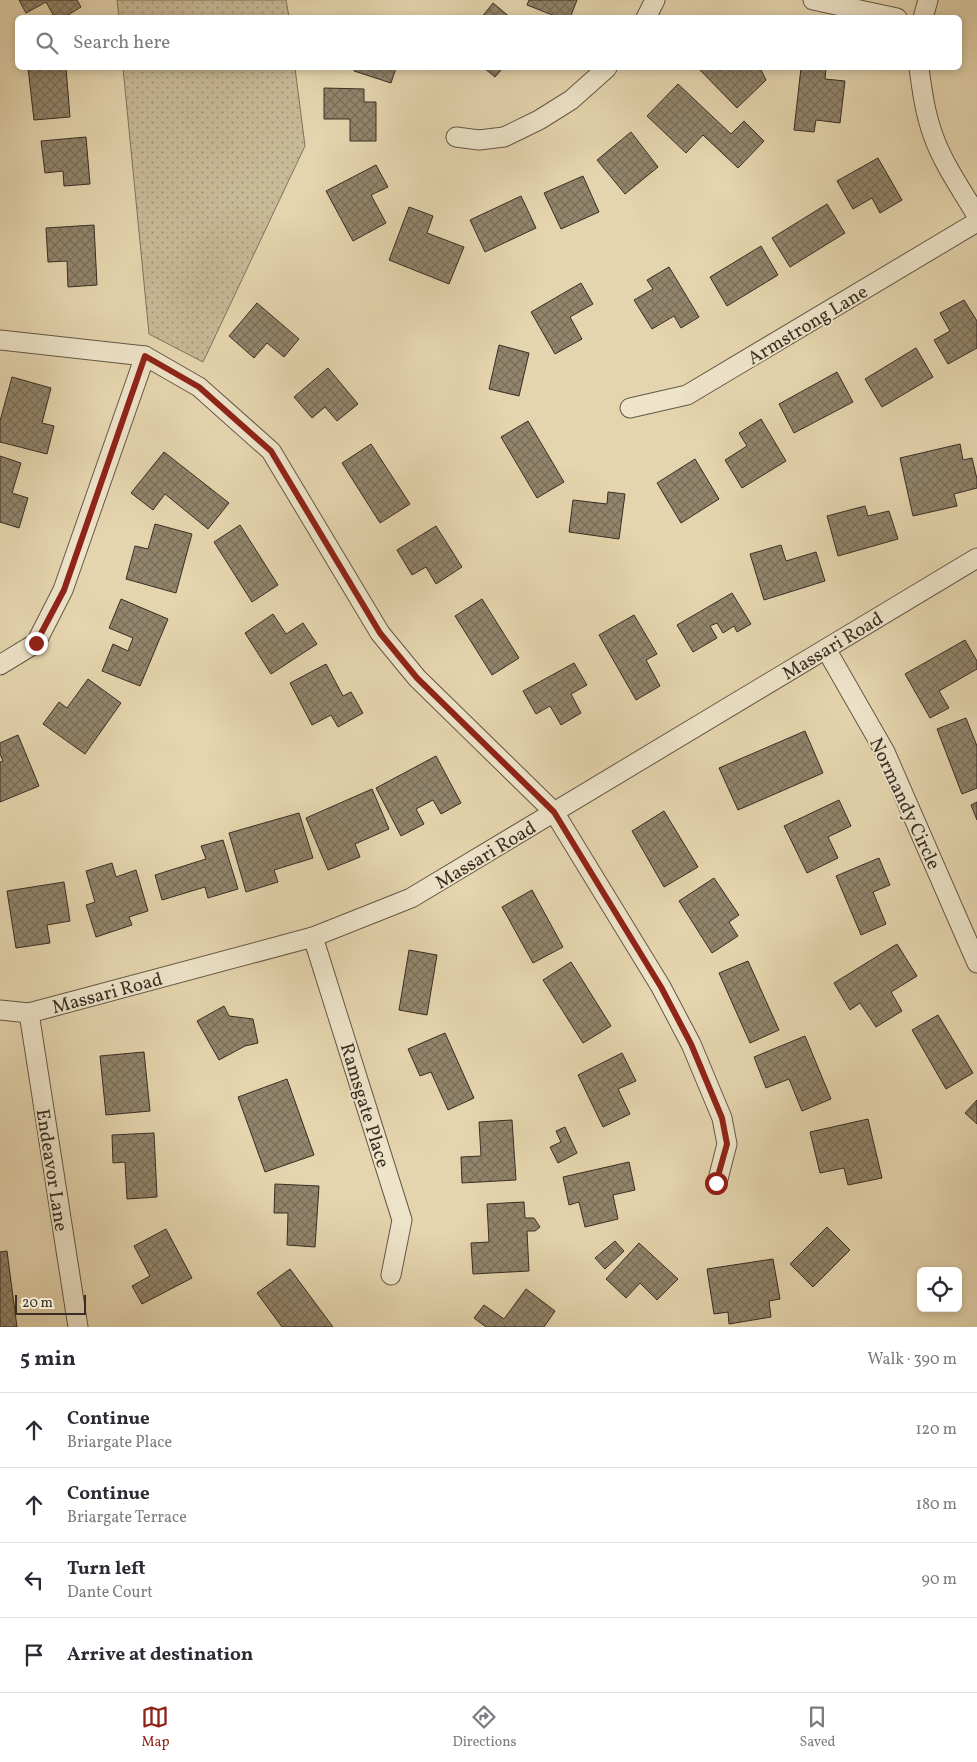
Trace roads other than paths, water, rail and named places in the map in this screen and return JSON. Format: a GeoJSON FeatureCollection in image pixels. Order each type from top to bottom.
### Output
{"type":"FeatureCollection","features":[{"type":"Feature","properties":{"kind":"street"},"geometry":{"type":"LineString","coordinates":[[648,15],[655,0]]}},
{"type":"Feature","properties":{"kind":"street"},"geometry":{"type":"LineString","coordinates":[[813,0],[883,15]]}},
{"type":"Feature","properties":{"kind":"street"},"geometry":{"type":"LineString","coordinates":[[924,15],[928,0]]}},
{"type":"Feature","properties":{"kind":"street"},"geometry":{"type":"LineString","coordinates":[[456,137],[479,140],[504,137],[539,120],[571,100],[604,70]]}},
{"type":"Feature","properties":{"kind":"street"},"geometry":{"type":"LineString","coordinates":[[919,70],[924,103],[933,136],[948,167],[977,216]]}},
{"type":"Feature","properties":{"kind":"street","name":"Armstrong Lane"},"geometry":{"type":"LineString","coordinates":[[630,408],[687,395],[977,222]]}},
{"type":"Feature","properties":{"kind":"street"},"geometry":{"type":"LineString","coordinates":[[0,340],[145,356],[199,387],[271,451],[380,633],[417,678],[554,812],[661,987],[691,1044],[722,1118],[727,1144],[716,1183]]}},
{"type":"Feature","properties":{"kind":"street"},"geometry":{"type":"LineString","coordinates":[[0,665],[36,643],[64,590],[145,356]]}},
{"type":"Feature","properties":{"kind":"street","name":"Massari Road"},"geometry":{"type":"LineString","coordinates":[[0,1010],[29,1013],[313,937],[411,898],[977,558]]}},
{"type":"Feature","properties":{"kind":"street","name":"Normandy Circle"},"geometry":{"type":"LineString","coordinates":[[826,649],[885,752],[977,963]]}},
{"type":"Feature","properties":{"kind":"street","name":"Ramsgate Place"},"geometry":{"type":"LineString","coordinates":[[313,937],[402,1220],[391,1276]]}},
{"type":"Feature","properties":{"kind":"street","name":"Endeavor Lane"},"geometry":{"type":"LineString","coordinates":[[29,1013],[78,1327]]}}]}
